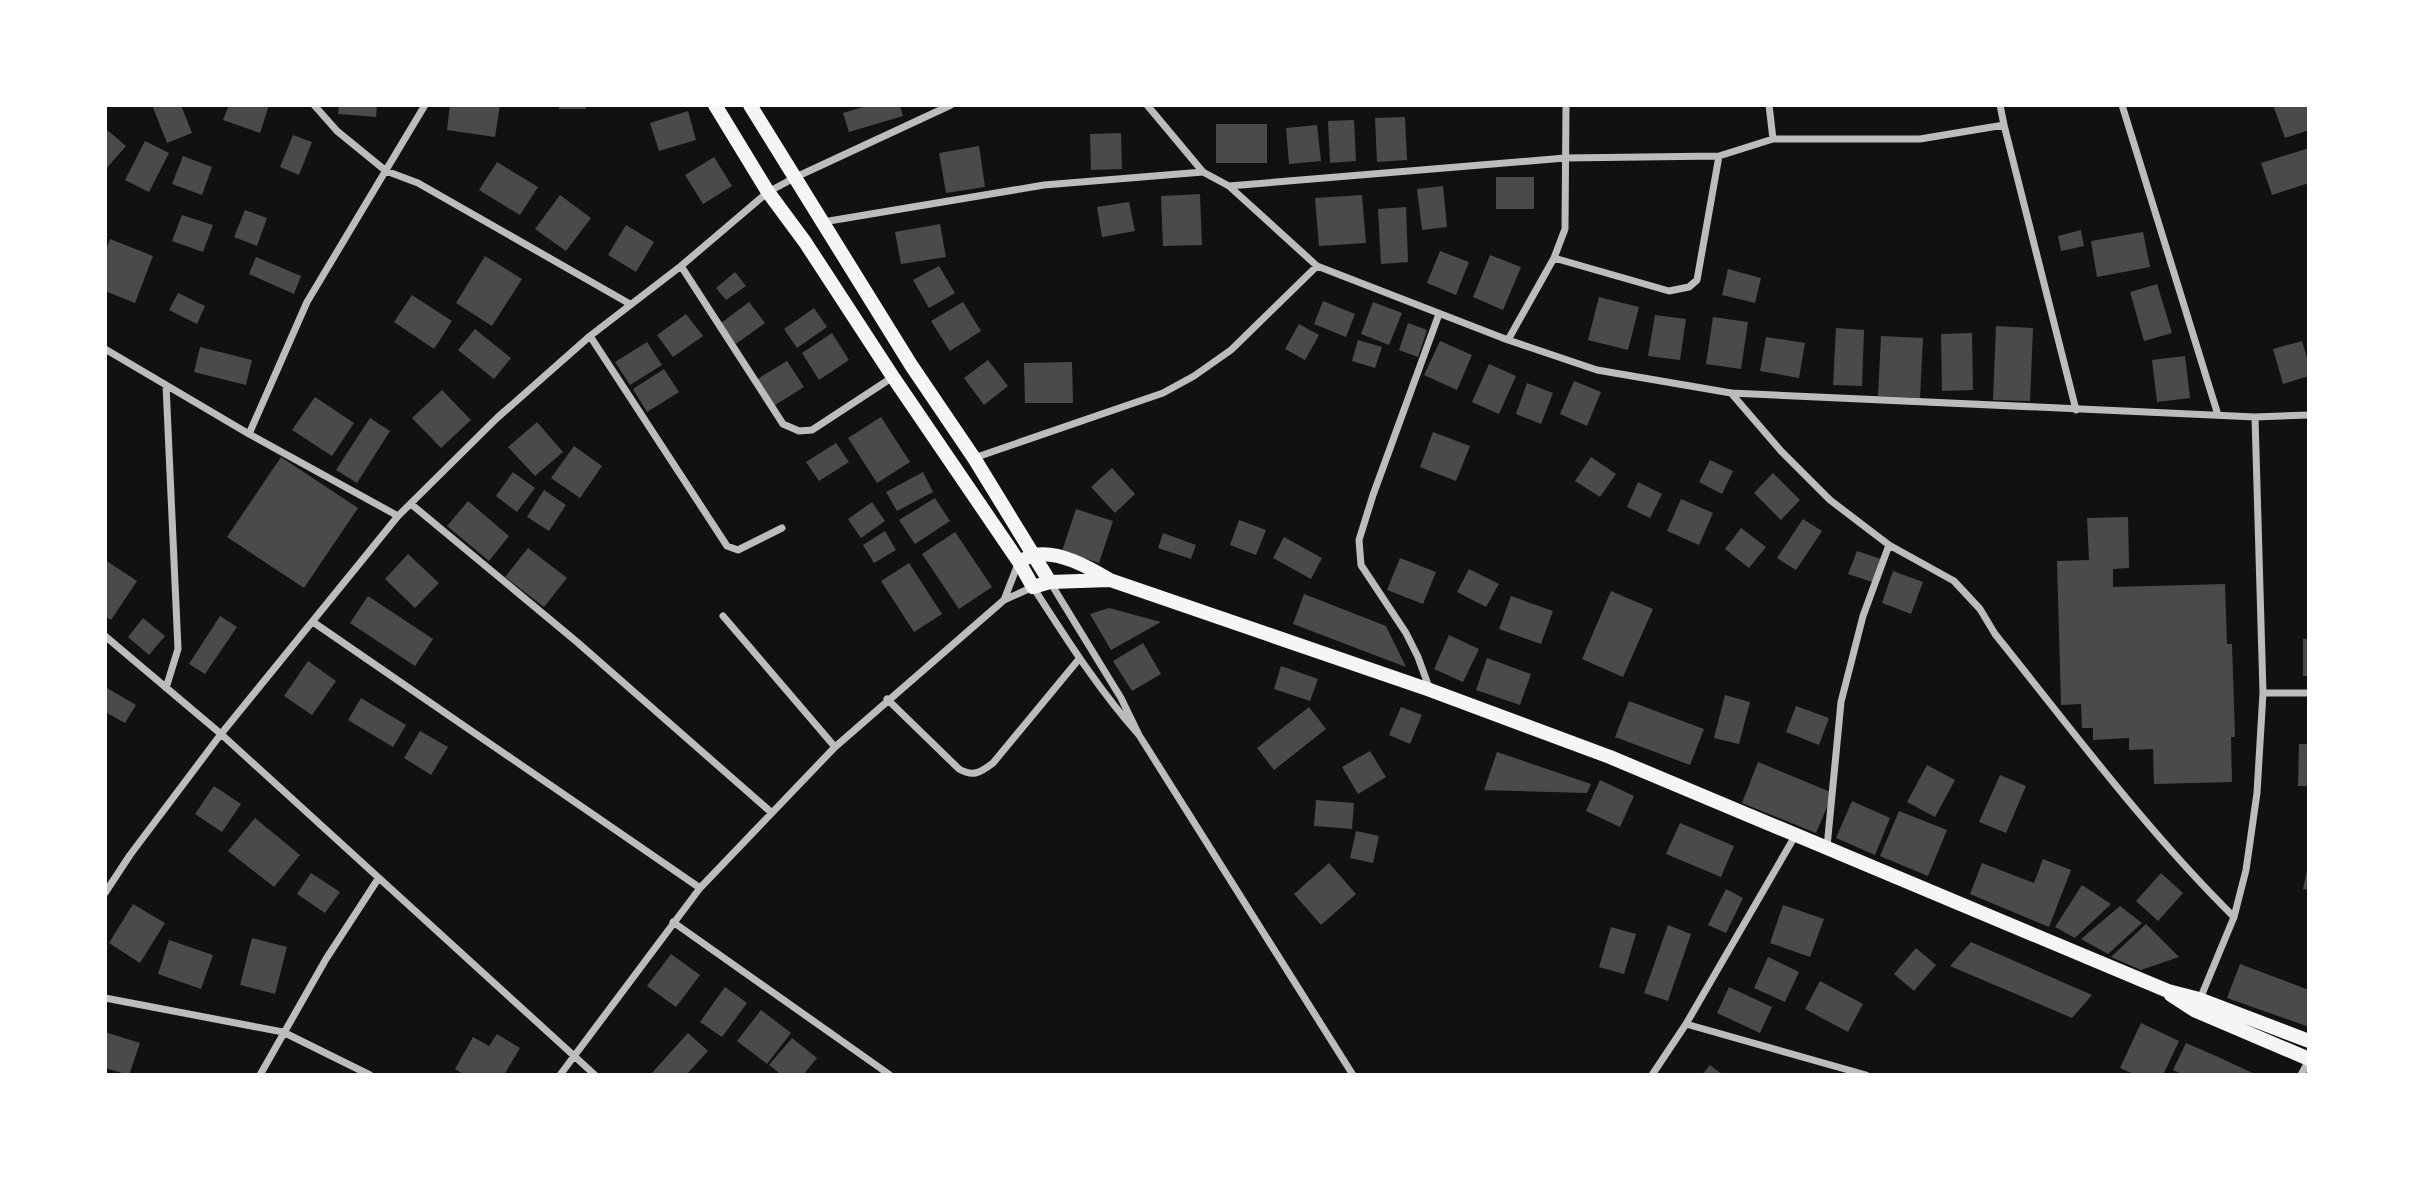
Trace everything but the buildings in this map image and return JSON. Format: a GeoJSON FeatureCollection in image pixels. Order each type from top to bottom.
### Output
{"type":"FeatureCollection","features":[{"type":"Feature","properties":{"kind":"main road"},"geometry":{"type":"LineString","coordinates":[[715,105],[768,192],[806,242],[893,377],[1019,562],[1032,587],[1050,582],[1110,580]]}},
{"type":"Feature","properties":{"kind":"main road"},"geometry":{"type":"LineString","coordinates":[[750,105],[903,353],[974,458],[1050,582]]}},
{"type":"Feature","properties":{"kind":"main road"},"geometry":{"type":"LineString","coordinates":[[1019,562],[1034,555],[1062,558],[1110,580],[1430,690],[1610,757],[2168,991],[2309,1060]]}},
{"type":"Feature","properties":{"kind":"main road"},"geometry":{"type":"LineString","coordinates":[[2197,1005],[2309,1041]]}},
{"type":"Feature","properties":{"kind":"street"},"geometry":{"type":"LineString","coordinates":[[314,105],[337,131],[386,171],[418,183],[630,304]]}},
{"type":"Feature","properties":{"kind":"street"},"geometry":{"type":"LineString","coordinates":[[249,434],[307,302],[425,105]]}},
{"type":"Feature","properties":{"kind":"street"},"geometry":{"type":"LineString","coordinates":[[105,893],[220,734],[398,516],[497,418],[590,336],[681,266],[768,192],[951,105]]}},
{"type":"Feature","properties":{"kind":"street"},"geometry":{"type":"LineString","coordinates":[[1147,105],[1203,172],[1229,186],[1317,266],[1508,340],[1597,370],[1731,393],[2255,417],[2309,415]]}},
{"type":"Feature","properties":{"kind":"street"},"geometry":{"type":"LineString","coordinates":[[1508,340],[1554,258],[1565,229],[1566,105]]}},
{"type":"Feature","properties":{"kind":"street"},"geometry":{"type":"LineString","coordinates":[[1769,105],[1773,139]]}},
{"type":"Feature","properties":{"kind":"street"},"geometry":{"type":"LineString","coordinates":[[2000,105],[2076,410]]}},
{"type":"Feature","properties":{"kind":"street"},"geometry":{"type":"LineString","coordinates":[[2122,105],[2218,415]]}},
{"type":"Feature","properties":{"kind":"street"},"geometry":{"type":"LineString","coordinates":[[1229,186],[1565,158],[1719,156],[1773,139],[1920,139],[2004,125]]}},
{"type":"Feature","properties":{"kind":"street"},"geometry":{"type":"LineString","coordinates":[[1554,258],[1669,291],[1689,287],[1697,280],[1719,156]]}},
{"type":"Feature","properties":{"kind":"street"},"geometry":{"type":"LineString","coordinates":[[822,222],[1044,185],[1203,172]]}},
{"type":"Feature","properties":{"kind":"street"},"geometry":{"type":"LineString","coordinates":[[681,266],[783,424],[799,431],[812,430],[893,377]]}},
{"type":"Feature","properties":{"kind":"street"},"geometry":{"type":"LineString","coordinates":[[974,458],[1163,393],[1194,376],[1239,342],[1317,266]]}},
{"type":"Feature","properties":{"kind":"street"},"geometry":{"type":"LineString","coordinates":[[1430,690],[1406,634],[1361,565],[1359,540],[1439,314]]}},
{"type":"Feature","properties":{"kind":"street"},"geometry":{"type":"LineString","coordinates":[[590,336],[727,546],[738,550],[782,528]]}},
{"type":"Feature","properties":{"kind":"street"},"geometry":{"type":"LineString","coordinates":[[105,349],[249,434],[398,516]]}},
{"type":"Feature","properties":{"kind":"street"},"geometry":{"type":"LineString","coordinates":[[166,385],[178,649],[166,688]]}},
{"type":"Feature","properties":{"kind":"street"},"geometry":{"type":"LineString","coordinates":[[1731,393],[1781,451],[1830,499],[1889,545],[1954,581],[1980,609],[1995,634],[2147,823],[2196,880],[2234,917]]}},
{"type":"Feature","properties":{"kind":"street"},"geometry":{"type":"LineString","coordinates":[[2197,1005],[2234,917],[2246,870],[2257,793],[2263,693],[2255,417]]}},
{"type":"Feature","properties":{"kind":"street"},"geometry":{"type":"LineString","coordinates":[[411,504],[577,642],[772,813]]}},
{"type":"Feature","properties":{"kind":"street"},"geometry":{"type":"LineString","coordinates":[[1826,849],[1841,702],[1863,616],[1889,545]]}},
{"type":"Feature","properties":{"kind":"street"},"geometry":{"type":"LineString","coordinates":[[1004,600],[1019,562]]}},
{"type":"Feature","properties":{"kind":"street"},"geometry":{"type":"LineString","coordinates":[[1050,582],[1121,698],[1139,735],[1353,1075]]}},
{"type":"Feature","properties":{"kind":"street"},"geometry":{"type":"LineString","coordinates":[[560,1075],[699,888],[835,747],[1004,600],[1032,587],[1112,705],[1139,735]]}},
{"type":"Feature","properties":{"kind":"street"},"geometry":{"type":"LineString","coordinates":[[723,616],[835,747]]}},
{"type":"Feature","properties":{"kind":"street"},"geometry":{"type":"LineString","coordinates":[[313,622],[699,888]]}},
{"type":"Feature","properties":{"kind":"street"},"geometry":{"type":"LineString","coordinates":[[105,636],[220,734],[595,1075]]}},
{"type":"Feature","properties":{"kind":"street"},"geometry":{"type":"LineString","coordinates":[[887,699],[958,769],[968,774],[980,773],[993,763],[1079,659]]}},
{"type":"Feature","properties":{"kind":"street"},"geometry":{"type":"LineString","coordinates":[[2263,693],[2309,693]]}},
{"type":"Feature","properties":{"kind":"street"},"geometry":{"type":"LineString","coordinates":[[1652,1075],[1686,1024],[1795,836]]}},
{"type":"Feature","properties":{"kind":"street"},"geometry":{"type":"LineString","coordinates":[[260,1075],[326,959],[378,879]]}},
{"type":"Feature","properties":{"kind":"street"},"geometry":{"type":"LineString","coordinates":[[673,922],[890,1075]]}},
{"type":"Feature","properties":{"kind":"street"},"geometry":{"type":"LineString","coordinates":[[105,998],[283,1032],[370,1075]]}},
{"type":"Feature","properties":{"kind":"street"},"geometry":{"type":"LineString","coordinates":[[1686,1024],[1866,1075]]}},
{"type":"Feature","properties":{"kind":"street"},"geometry":{"type":"LineString","coordinates":[[2301,1075],[2309,1060]]}}]}
